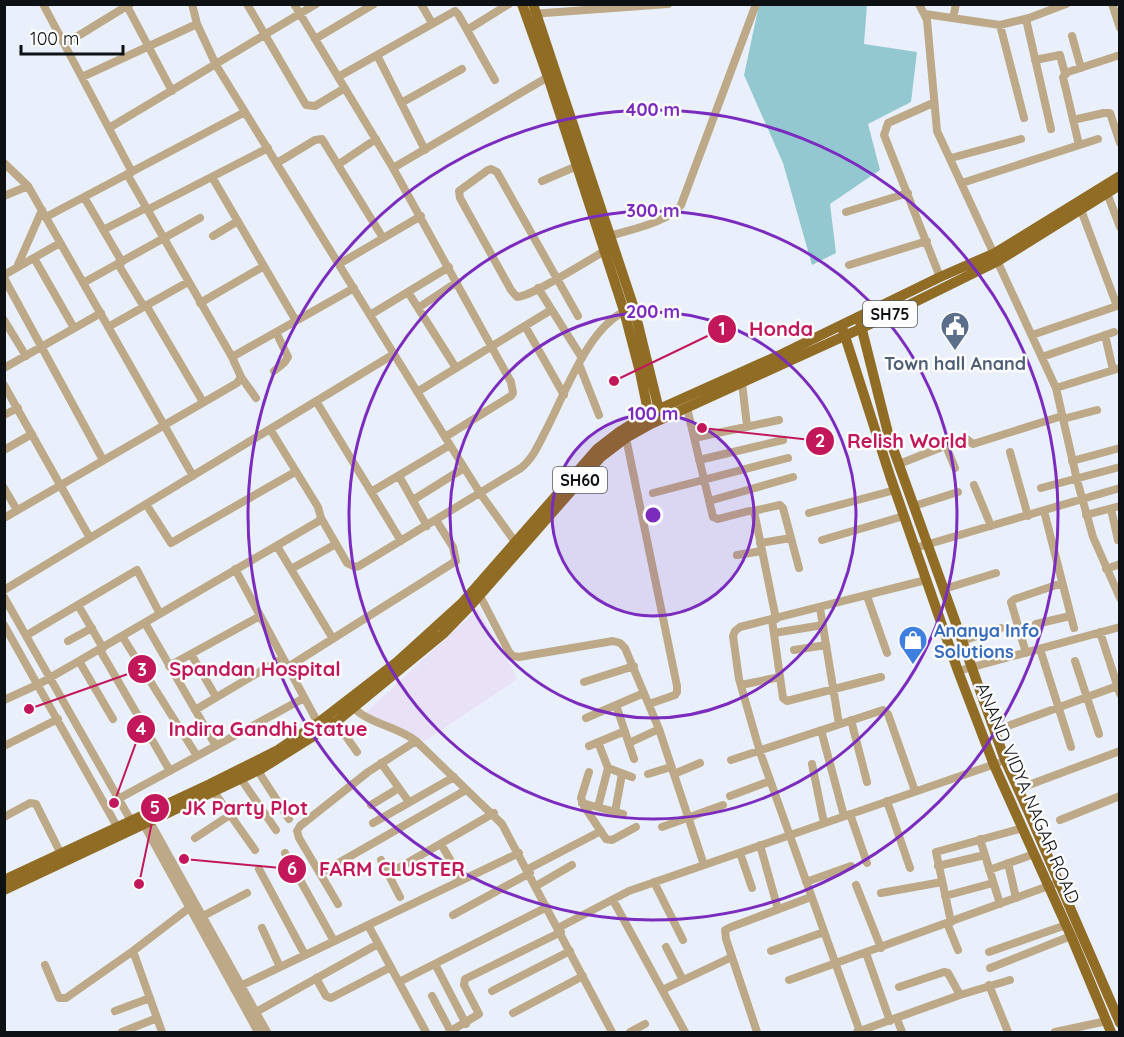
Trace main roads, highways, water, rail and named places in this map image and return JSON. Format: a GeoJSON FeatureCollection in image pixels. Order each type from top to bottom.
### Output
{"type":"FeatureCollection","features":[{"type":"Feature","properties":{"kind":"main road"},"geometry":{"type":"LineString","coordinates":[[529,9],[577,166],[608,243]]}},
{"type":"Feature","properties":{"kind":"main road"},"geometry":{"type":"LineString","coordinates":[[529,9],[608,243],[660,414]]}},
{"type":"Feature","properties":{"kind":"main road","name":"SH75"},"geometry":{"type":"LineString","coordinates":[[660,414],[687,408],[742,383],[843,329],[859,316],[940,277],[996,257],[1119,176]]}},
{"type":"Feature","properties":{"kind":"main road","name":"SH75"},"geometry":{"type":"LineString","coordinates":[[649,419],[782,354],[843,329],[862,328],[1081,210],[1119,185]]}},
{"type":"Feature","properties":{"kind":"main road"},"geometry":{"type":"LineString","coordinates":[[629,310],[649,419]]}},
{"type":"Feature","properties":{"kind":"main road","name":"ANAND VIDYA NAGAR ROAD"},"geometry":{"type":"LineString","coordinates":[[859,316],[890,437],[994,730],[1000,763],[1018,789],[1119,1023]]}},
{"type":"Feature","properties":{"kind":"main road","name":"ANAND VIDYA NAGAR ROAD"},"geometry":{"type":"LineString","coordinates":[[843,329],[895,490],[958,671],[1000,763],[1023,828],[1111,1032]]}},
{"type":"Feature","properties":{"kind":"main road","name":"SH60"},"geometry":{"type":"LineString","coordinates":[[517,545],[601,458],[649,419]]}},
{"type":"Feature","properties":{"kind":"main road","name":"SH60"},"geometry":{"type":"LineString","coordinates":[[140,824],[278,750],[350,705],[443,634],[477,590],[597,449],[619,432],[649,419]]}},
{"type":"Feature","properties":{"kind":"main road","name":"SH60"},"geometry":{"type":"LineString","coordinates":[[4,880],[61,854],[140,824],[258,771],[295,750],[336,722],[350,705]]}},
{"type":"Feature","properties":{"kind":"main road","name":"SH60"},"geometry":{"type":"LineString","coordinates":[[4,890],[120,831]]}},
{"type":"Feature","properties":{"kind":"water"},"geometry":{"type":"Polygon","coordinates":[[[759,5],[867,5],[864,44],[917,52],[911,102],[868,124],[880,170],[830,204],[836,253],[812,265],[783,163],[744,75],[759,5]]]}},
{"type":"Feature","properties":{"kind":"place","name":"Town hall Anand"},"geometry":{"type":"Point","coordinates":[955,352]}},
{"type":"Feature","properties":{"kind":"place","name":"Honda"},"geometry":{"type":"Point","coordinates":[614,381]}},
{"type":"Feature","properties":{"kind":"place","name":"Relish World"},"geometry":{"type":"Point","coordinates":[702,428]}},
{"type":"Feature","properties":{"kind":"place","name":"Ananya Info Solutions"},"geometry":{"type":"Point","coordinates":[913,666]}},
{"type":"Feature","properties":{"kind":"place","name":"Spandan Hospital"},"geometry":{"type":"Point","coordinates":[29,709]}},
{"type":"Feature","properties":{"kind":"place","name":"Indira Gandhi Statue"},"geometry":{"type":"Point","coordinates":[114,803]}},
{"type":"Feature","properties":{"kind":"place","name":"FARM CLUSTER"},"geometry":{"type":"Point","coordinates":[184,859]}},
{"type":"Feature","properties":{"kind":"place","name":"JK Party Plot"},"geometry":{"type":"Point","coordinates":[139,884]}}]}
